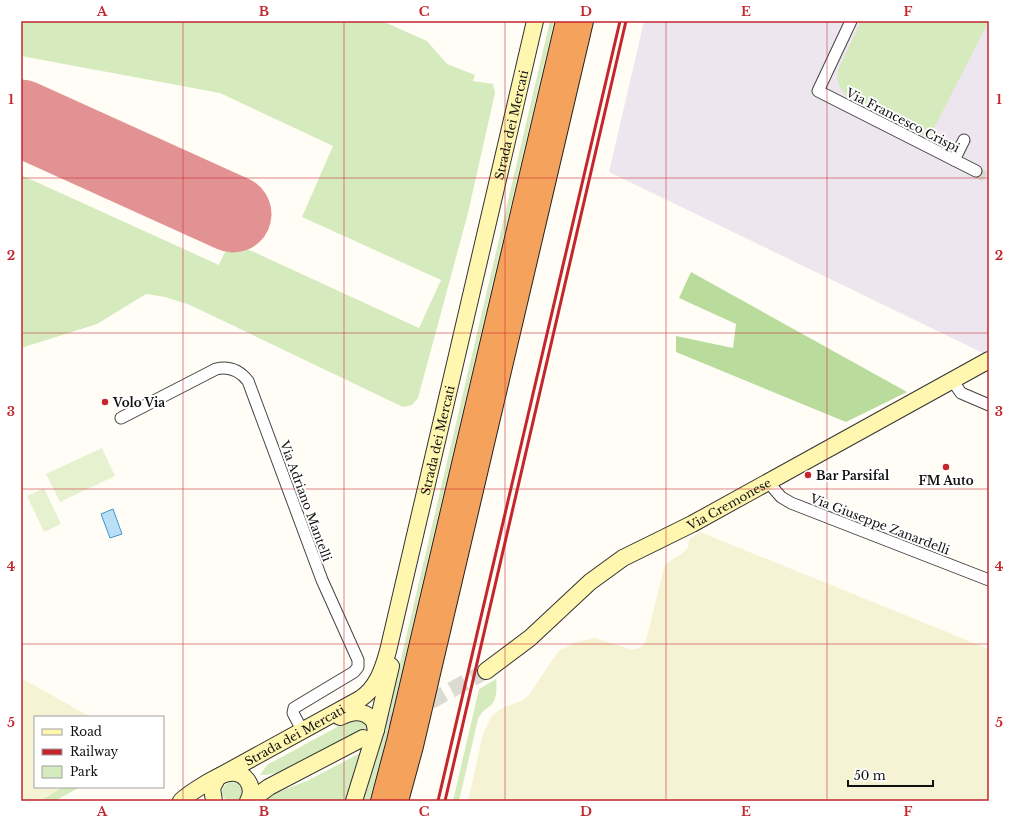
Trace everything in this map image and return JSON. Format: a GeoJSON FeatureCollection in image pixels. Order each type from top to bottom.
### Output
{"type":"FeatureCollection","features":[{"type":"Feature","properties":{"kind":"highway"},"geometry":{"type":"LineString","coordinates":[[380,801],[400,730],[566,21]]}},
{"type":"Feature","properties":{"kind":"highway"},"geometry":{"type":"LineString","coordinates":[[398,801],[414,740],[583,21]]}},
{"type":"Feature","properties":{"kind":"street","name":"Strada dei Mercati"},"geometry":{"type":"LineString","coordinates":[[222,775],[364,696],[374,685],[383,666],[535,21]]}},
{"type":"Feature","properties":{"kind":"street","name":"Strada dei Mercati"},"geometry":{"type":"LineString","coordinates":[[354,801],[542,21]]}},
{"type":"Feature","properties":{"kind":"street","name":"Via Francesco Crispi"},"geometry":{"type":"LineString","coordinates":[[852,21],[818,91],[976,172]]}},
{"type":"Feature","properties":{"kind":"street"},"geometry":{"type":"LineString","coordinates":[[954,160],[964,140]]}},
{"type":"Feature","properties":{"kind":"street","name":"Via Cremonese"},"geometry":{"type":"LineString","coordinates":[[486,671],[518,648],[590,582],[630,554],[692,524],[989,360]]}},
{"type":"Feature","properties":{"kind":"street","name":"Via Adriano Mantelli"},"geometry":{"type":"LineString","coordinates":[[122,418],[216,369],[231,369],[241,374],[248,381],[320,576],[358,660],[358,667],[354,672],[294,708],[293,713],[302,730]]}},
{"type":"Feature","properties":{"kind":"street"},"geometry":{"type":"LineString","coordinates":[[952,380],[962,393],[989,405]]}},
{"type":"Feature","properties":{"kind":"street","name":"Via Giuseppe Zanardelli"},"geometry":{"type":"LineString","coordinates":[[768,482],[781,498],[791,503],[989,580]]}},
{"type":"Feature","properties":{"kind":"street"},"geometry":{"type":"LineString","coordinates":[[249,801],[265,789],[326,759],[370,734],[375,723],[368,715],[361,712],[353,712],[307,733],[281,742]]}},
{"type":"Feature","properties":{"kind":"street"},"geometry":{"type":"LineString","coordinates":[[181,801],[222,775],[234,773],[249,779],[263,780],[291,776]]}},
{"type":"Feature","properties":{"kind":"street"},"geometry":{"type":"LineString","coordinates":[[214,801],[212,788],[216,780],[222,775]]}},
{"type":"Feature","properties":{"kind":"street"},"geometry":{"type":"LineString","coordinates":[[242,776],[250,786],[251,795],[249,801]]}},
{"type":"Feature","properties":{"kind":"shaded area"},"geometry":{"type":"Polygon","coordinates":[[[644,21],[989,21],[989,352],[985,354],[609,172],[644,21]]]}},
{"type":"Feature","properties":{"kind":"shaded area"},"geometry":{"type":"Polygon","coordinates":[[[700,532],[989,649],[989,801],[468,801],[483,734],[491,717],[500,709],[523,700],[529,695],[559,651],[576,642],[595,638],[630,649],[637,649],[642,646],[646,641],[665,564],[683,553],[688,547],[689,539],[700,532]]]}},
{"type":"Feature","properties":{"kind":"shaded area"},"geometry":{"type":"Polygon","coordinates":[[[21,678],[89,716],[34,716],[34,788],[61,788],[40,801],[21,801],[21,678]]]}},
{"type":"Feature","properties":{"kind":"green space"},"geometry":{"type":"Polygon","coordinates":[[[21,21],[382,21],[427,41],[447,64],[475,75],[473,81],[493,84],[495,93],[468,213],[418,398],[412,405],[403,407],[190,305],[165,297],[146,294],[97,324],[21,348],[21,175],[219,265],[230,241],[419,328],[441,280],[302,217],[333,146],[220,93],[21,56],[21,21]]]}},
{"type":"Feature","properties":{"kind":"green space"},"geometry":{"type":"Polygon","coordinates":[[[550,21],[554,21],[383,751],[369,801],[360,801],[390,706],[550,21]]]}},
{"type":"Feature","properties":{"kind":"green space"},"geometry":{"type":"Polygon","coordinates":[[[861,21],[989,21],[929,138],[847,96],[840,88],[837,74],[838,70],[861,21]]]}},
{"type":"Feature","properties":{"kind":"green space"},"geometry":{"type":"Polygon","coordinates":[[[691,272],[907,392],[846,422],[676,352],[676,336],[733,348],[736,324],[679,298],[691,272]]]}},
{"type":"Feature","properties":{"kind":"green space"},"geometry":{"type":"Polygon","coordinates":[[[102,448],[115,476],[60,502],[46,474],[102,448]]]}},
{"type":"Feature","properties":{"kind":"green space"},"geometry":{"type":"Polygon","coordinates":[[[44,488],[61,524],[44,532],[27,496],[44,488]]]}},
{"type":"Feature","properties":{"kind":"green space"},"geometry":{"type":"Polygon","coordinates":[[[496,679],[496,689],[493,703],[482,712],[478,719],[459,801],[453,801],[479,689],[496,679]]]}},
{"type":"Feature","properties":{"kind":"green space"},"geometry":{"type":"Polygon","coordinates":[[[358,718],[369,726],[300,764],[272,774],[260,775],[267,765],[348,721],[358,718]]]}},
{"type":"Feature","properties":{"kind":"green space"},"geometry":{"type":"Polygon","coordinates":[[[360,753],[358,760],[361,761],[348,801],[264,801],[276,793],[309,780],[360,753]]]}},
{"type":"Feature","properties":{"kind":"green space"},"geometry":{"type":"Polygon","coordinates":[[[232,782],[239,785],[242,792],[239,799],[232,802],[225,799],[222,792],[225,785],[232,782]]]}},
{"type":"Feature","properties":{"kind":"green space"},"geometry":{"type":"Polygon","coordinates":[[[61,788],[78,788],[55,801],[40,801],[61,788]]]}},
{"type":"Feature","properties":{"kind":"water"},"geometry":{"type":"Polygon","coordinates":[[[113,509],[122,534],[110,538],[101,514],[113,509]]]}},
{"type":"Feature","properties":{"kind":"runway"},"geometry":{"type":"LineString","coordinates":[[21,118],[233,214]]}},
{"type":"Feature","properties":{"kind":"tunnel"},"geometry":{"type":"LineString","coordinates":[[976,171],[989,180]]}},
{"type":"Feature","properties":{"kind":"tunnel"},"geometry":{"type":"LineString","coordinates":[[367,736],[486,671]]}},
{"type":"Feature","properties":{"kind":"railway"},"geometry":{"type":"LineString","coordinates":[[438,801],[620,21]]}},
{"type":"Feature","properties":{"kind":"railway"},"geometry":{"type":"LineString","coordinates":[[445,801],[626,21]]}},
{"type":"Feature","properties":{"kind":"place","name":"Volo Via"},"geometry":{"type":"Point","coordinates":[105,402]}},
{"type":"Feature","properties":{"kind":"place","name":"FM Auto"},"geometry":{"type":"Point","coordinates":[946,467]}},
{"type":"Feature","properties":{"kind":"place","name":"Bar Parsifal"},"geometry":{"type":"Point","coordinates":[808,475]}}]}
